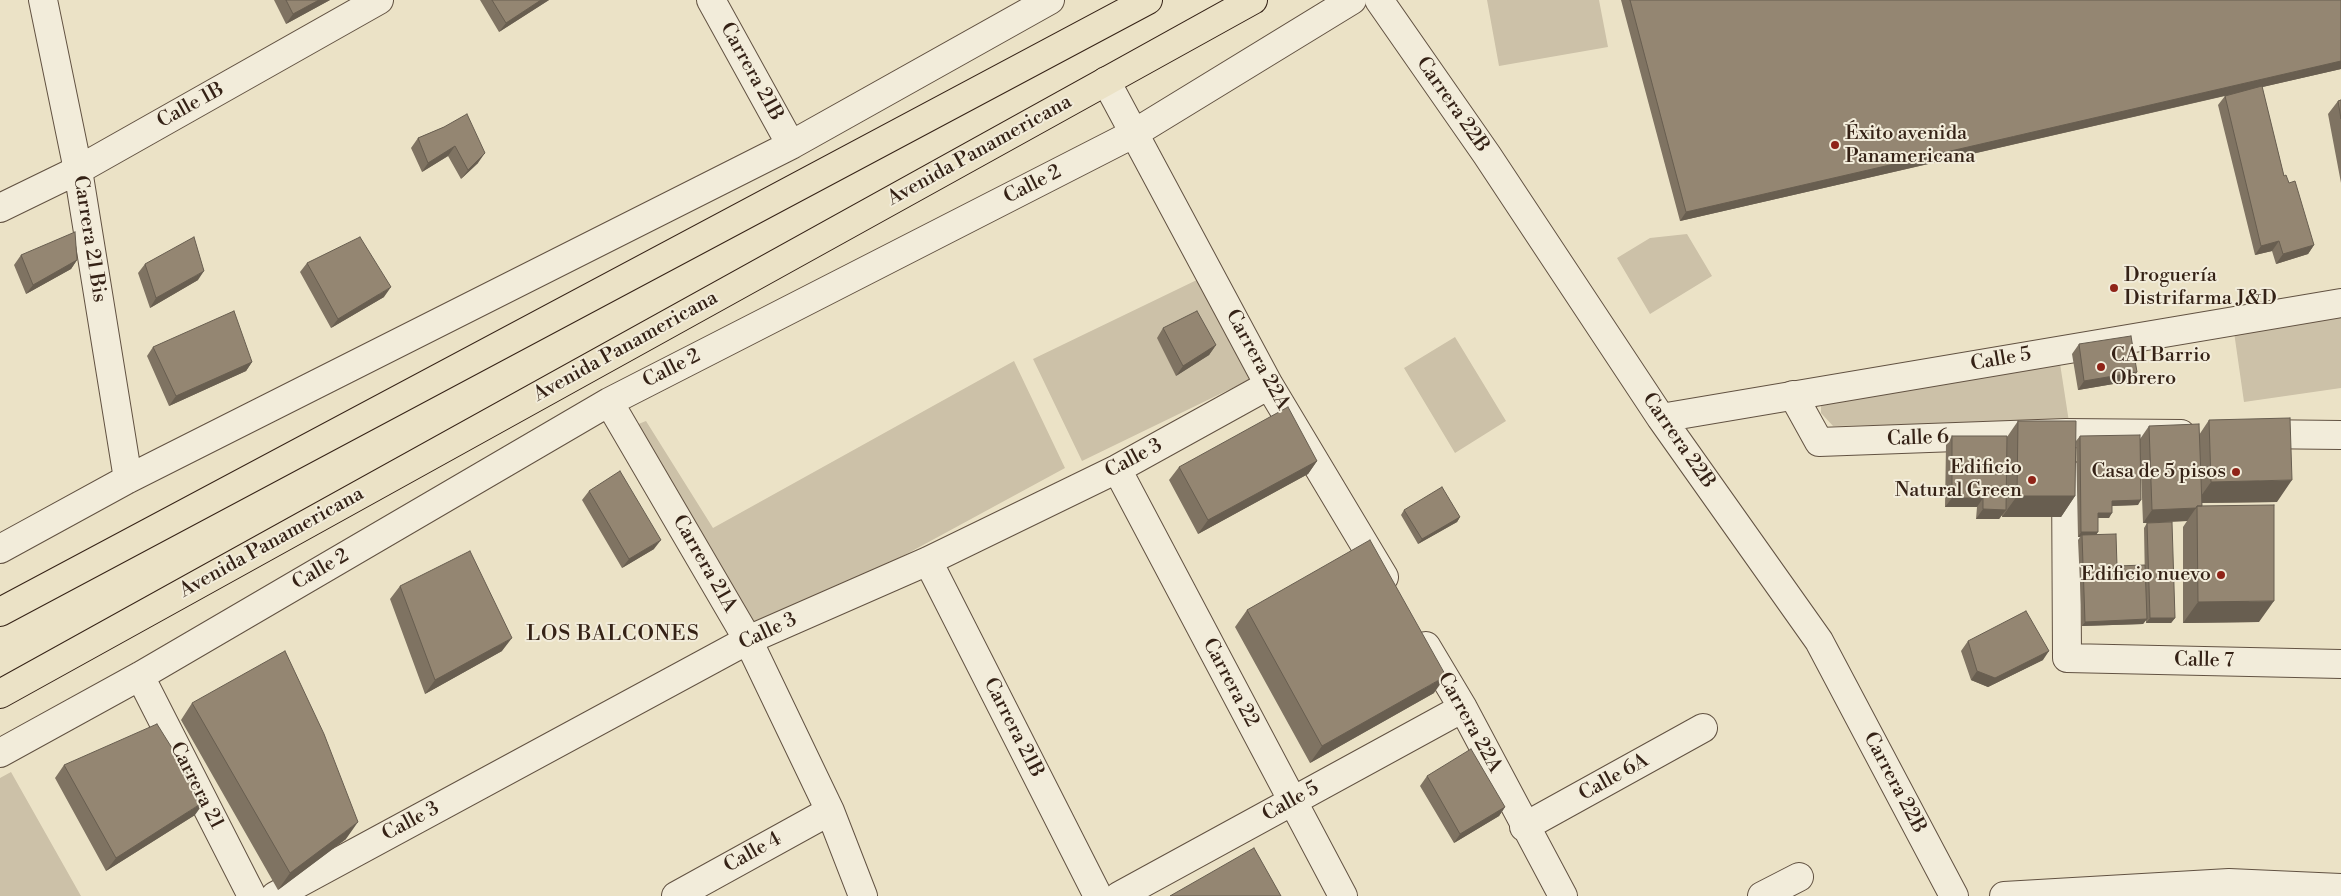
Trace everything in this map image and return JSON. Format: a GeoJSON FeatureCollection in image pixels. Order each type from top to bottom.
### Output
{"type":"FeatureCollection","features":[{"type":"Feature","properties":{"kind":"main road"},"geometry":{"type":"LineString","coordinates":[[0,612],[1148,0]]}},
{"type":"Feature","properties":{"kind":"main road","name":"Avenida Panamericana"},"geometry":{"type":"LineString","coordinates":[[0,694],[1252,0]]}},
{"type":"Feature","properties":{"kind":"street","name":"Carrera 21 Bis"},"geometry":{"type":"LineString","coordinates":[[43,0],[78,170],[128,478]]}},
{"type":"Feature","properties":{"kind":"street","name":"Calle 1B"},"geometry":{"type":"LineString","coordinates":[[0,208],[78,170],[379,0]]}},
{"type":"Feature","properties":{"kind":"street","name":"Carrera 21B"},"geometry":{"type":"LineString","coordinates":[[711,0],[791,145]]}},
{"type":"Feature","properties":{"kind":"street"},"geometry":{"type":"LineString","coordinates":[[0,549],[128,478],[791,145],[1050,0]]}},
{"type":"Feature","properties":{"kind":"street","name":"Calle 2"},"geometry":{"type":"LineString","coordinates":[[0,753],[140,676],[609,402],[1133,134],[1352,0]]}},
{"type":"Feature","properties":{"kind":"street","name":"Carrera 22B"},"geometry":{"type":"LineString","coordinates":[[1379,0],[1487,155],[1661,418],[1819,641],[1954,896]]}},
{"type":"Feature","properties":{"kind":"street","name":"Carrera 22A"},"geometry":{"type":"LineString","coordinates":[[1106,81],[1269,385],[1397,597]]}},
{"type":"Feature","properties":{"kind":"street","name":"Calle 5"},"geometry":{"type":"LineString","coordinates":[[1661,418],[2341,303]]}},
{"type":"Feature","properties":{"kind":"street","name":"Calle 3"},"geometry":{"type":"LineString","coordinates":[[275,896],[748,640],[928,561],[1117,469],[1269,385]]}},
{"type":"Feature","properties":{"kind":"street","name":"Calle 6"},"geometry":{"type":"LineString","coordinates":[[1793,395],[1819,442],[2066,434],[2203,434]]}},
{"type":"Feature","properties":{"kind":"street","name":"Carrera 21A"},"geometry":{"type":"LineString","coordinates":[[609,402],[748,640],[830,811],[863,896]]}},
{"type":"Feature","properties":{"kind":"street","name":"Calle 7"},"geometry":{"type":"LineString","coordinates":[[2066,434],[2067,658],[2341,664]]}},
{"type":"Feature","properties":{"kind":"street"},"geometry":{"type":"LineString","coordinates":[[2233,434],[2341,435]]}},
{"type":"Feature","properties":{"kind":"street","name":"Carrera 22"},"geometry":{"type":"LineString","coordinates":[[1117,469],[1343,896]]}},
{"type":"Feature","properties":{"kind":"street","name":"Carrera 21B"},"geometry":{"type":"LineString","coordinates":[[928,561],[1098,896]]}},
{"type":"Feature","properties":{"kind":"street","name":"Carrera 22A"},"geometry":{"type":"LineString","coordinates":[[1412,623],[1463,708],[1562,896]]}},
{"type":"Feature","properties":{"kind":"street","name":"Carrera 21"},"geometry":{"type":"LineString","coordinates":[[140,676],[252,896]]}},
{"type":"Feature","properties":{"kind":"street","name":"Calle 5"},"geometry":{"type":"LineString","coordinates":[[1118,896],[1463,708]]}},
{"type":"Feature","properties":{"kind":"street","name":"Calle 6A"},"geometry":{"type":"LineString","coordinates":[[1524,827],[1703,728]]}},
{"type":"Feature","properties":{"kind":"street","name":"Calle 4"},"geometry":{"type":"LineString","coordinates":[[676,896],[830,811]]}},
{"type":"Feature","properties":{"kind":"street"},"geometry":{"type":"LineString","coordinates":[[1762,896],[1799,877]]}},
{"type":"Feature","properties":{"kind":"street"},"geometry":{"type":"LineString","coordinates":[[2004,896],[2229,883],[2341,888]]}},
{"type":"Feature","properties":{"kind":"shaded area"},"geometry":{"type":"Polygon","coordinates":[[[1487,0],[1599,0],[1608,47],[1499,66],[1487,0]]]}},
{"type":"Feature","properties":{"kind":"shaded area"},"geometry":{"type":"Polygon","coordinates":[[[1687,234],[1712,276],[1650,314],[1617,258],[1650,238],[1687,234]]]}},
{"type":"Feature","properties":{"kind":"shaded area"},"geometry":{"type":"Polygon","coordinates":[[[1203,277],[1251,379],[1082,461],[1033,359],[1203,277]]]}},
{"type":"Feature","properties":{"kind":"shaded area"},"geometry":{"type":"Polygon","coordinates":[[[2341,316],[2341,388],[2244,402],[2234,332],[2341,316]]]}},
{"type":"Feature","properties":{"kind":"shaded area"},"geometry":{"type":"Polygon","coordinates":[[[1455,337],[1506,421],[1455,453],[1404,368],[1455,337]]]}},
{"type":"Feature","properties":{"kind":"shaded area"},"geometry":{"type":"Polygon","coordinates":[[[2059,357],[2069,422],[1833,426],[1821,413],[1821,399],[2059,357]]]}},
{"type":"Feature","properties":{"kind":"shaded area"},"geometry":{"type":"Polygon","coordinates":[[[1014,361],[1065,468],[748,640],[618,432],[646,421],[713,528],[1014,361]]]}},
{"type":"Feature","properties":{"kind":"shaded area"},"geometry":{"type":"Polygon","coordinates":[[[11,772],[81,896],[0,896],[0,778],[11,772]]]}},
{"type":"Feature","properties":{"kind":"building"},"geometry":{"type":"Polygon","coordinates":[[[286,0],[319,0],[293,14],[286,0]]]}},
{"type":"Feature","properties":{"kind":"building"},"geometry":{"type":"Polygon","coordinates":[[[492,0],[541,0],[506,23],[492,0]]]}},
{"type":"Feature","properties":{"kind":"building","name":"Éxito avenida Panamericana"},"geometry":{"type":"Polygon","coordinates":[[[1630,0],[2341,0],[2341,61],[1686,212],[1630,0]]]}},
{"type":"Feature","properties":{"kind":"building"},"geometry":{"type":"Polygon","coordinates":[[[2262,86],[2284,176],[2286,175],[2289,183],[2295,181],[2314,245],[2283,254],[2279,241],[2261,246],[2225,96],[2262,86]]]}},
{"type":"Feature","properties":{"kind":"building"},"geometry":{"type":"Polygon","coordinates":[[[2341,100],[2341,119],[2338,101],[2341,100]]]}},
{"type":"Feature","properties":{"kind":"building"},"geometry":{"type":"Polygon","coordinates":[[[467,114],[485,153],[468,170],[455,146],[428,163],[418,138],[444,127],[467,114]]]}},
{"type":"Feature","properties":{"kind":"building"},"geometry":{"type":"Polygon","coordinates":[[[75,232],[77,260],[33,285],[21,255],[75,232]]]}},
{"type":"Feature","properties":{"kind":"building"},"geometry":{"type":"Polygon","coordinates":[[[194,237],[204,271],[156,298],[145,264],[194,237]]]}},
{"type":"Feature","properties":{"kind":"building"},"geometry":{"type":"Polygon","coordinates":[[[360,237],[391,287],[338,319],[307,263],[360,237]]]}},
{"type":"Feature","properties":{"kind":"building"},"geometry":{"type":"Polygon","coordinates":[[[234,311],[252,362],[176,396],[153,347],[234,311]]]}},
{"type":"Feature","properties":{"kind":"building"},"geometry":{"type":"Polygon","coordinates":[[[1197,311],[1216,345],[1183,366],[1163,328],[1197,311]]]}},
{"type":"Feature","properties":{"kind":"building","name":"CAI Barrio Obrero"},"geometry":{"type":"Polygon","coordinates":[[[2131,336],[2137,372],[2084,381],[2079,344],[2131,336]]]}},
{"type":"Feature","properties":{"kind":"building"},"geometry":{"type":"Polygon","coordinates":[[[1288,407],[1317,461],[1208,520],[1179,467],[1288,407]]]}},
{"type":"Feature","properties":{"kind":"building"},"geometry":{"type":"Polygon","coordinates":[[[2290,418],[2292,480],[2211,482],[2209,420],[2290,418]]]}},
{"type":"Feature","properties":{"kind":"building"},"geometry":{"type":"Polygon","coordinates":[[[2018,421],[2076,421],[2075,496],[2017,496],[2018,421]]]}},
{"type":"Feature","properties":{"kind":"building"},"geometry":{"type":"Polygon","coordinates":[[[2199,424],[2202,506],[2197,506],[2196,508],[2152,510],[2149,426],[2199,424]]]}},
{"type":"Feature","properties":{"kind":"building"},"geometry":{"type":"Polygon","coordinates":[[[2140,435],[2141,500],[2112,501],[2112,513],[2098,513],[2098,532],[2081,532],[2080,436],[2140,435]]]}},
{"type":"Feature","properties":{"kind":"building"},"geometry":{"type":"Polygon","coordinates":[[[1952,436],[2007,436],[2006,510],[1983,509],[1983,498],[1952,498],[1952,436]]]}},
{"type":"Feature","properties":{"kind":"building"},"geometry":{"type":"Polygon","coordinates":[[[620,471],[661,540],[629,559],[589,491],[620,471]]]}},
{"type":"Feature","properties":{"kind":"building"},"geometry":{"type":"Polygon","coordinates":[[[1442,487],[1460,517],[1422,539],[1404,510],[1442,487]]]}},
{"type":"Feature","properties":{"kind":"building","name":"Edificio nuevo"},"geometry":{"type":"Polygon","coordinates":[[[2274,505],[2274,601],[2198,602],[2197,506],[2274,505]]]}},
{"type":"Feature","properties":{"kind":"building"},"geometry":{"type":"Polygon","coordinates":[[[2172,522],[2175,618],[2150,618],[2147,523],[2172,522]]]}},
{"type":"Feature","properties":{"kind":"building"},"geometry":{"type":"Polygon","coordinates":[[[2116,534],[2117,566],[2145,565],[2147,619],[2085,622],[2082,535],[2116,534]]]}},
{"type":"Feature","properties":{"kind":"building"},"geometry":{"type":"Polygon","coordinates":[[[1370,540],[1446,676],[1322,746],[1247,610],[1370,540]]]}},
{"type":"Feature","properties":{"kind":"building"},"geometry":{"type":"Polygon","coordinates":[[[470,551],[512,638],[435,680],[400,586],[470,551]]]}},
{"type":"Feature","properties":{"kind":"building"},"geometry":{"type":"Polygon","coordinates":[[[2026,611],[2049,651],[1995,678],[1977,671],[1968,641],[2026,611]]]}},
{"type":"Feature","properties":{"kind":"building"},"geometry":{"type":"Polygon","coordinates":[[[285,651],[324,734],[358,822],[290,873],[192,703],[285,651]]]}},
{"type":"Feature","properties":{"kind":"building"},"geometry":{"type":"Polygon","coordinates":[[[157,724],[205,801],[116,858],[64,765],[157,724]]]}},
{"type":"Feature","properties":{"kind":"building"},"geometry":{"type":"Polygon","coordinates":[[[1471,749],[1505,807],[1460,834],[1427,776],[1471,749]]]}},
{"type":"Feature","properties":{"kind":"building"},"geometry":{"type":"Polygon","coordinates":[[[1254,848],[1281,896],[1170,896],[1254,848]]]}},
{"type":"Feature","properties":{"kind":"place","name":"Éxito avenida Panamericana"},"geometry":{"type":"Point","coordinates":[1835,145]}},
{"type":"Feature","properties":{"kind":"place","name":"Droguería Distrifarma J&D"},"geometry":{"type":"Point","coordinates":[2114,288]}},
{"type":"Feature","properties":{"kind":"place","name":"CAI Barrio Obrero"},"geometry":{"type":"Point","coordinates":[2101,367]}},
{"type":"Feature","properties":{"kind":"place","name":"Casa de 5 pisos"},"geometry":{"type":"Point","coordinates":[2236,472]}},
{"type":"Feature","properties":{"kind":"place","name":"Edificio Natural Green"},"geometry":{"type":"Point","coordinates":[2032,480]}},
{"type":"Feature","properties":{"kind":"place","name":"Edificio nuevo"},"geometry":{"type":"Point","coordinates":[2221,575]}},
{"type":"Feature","properties":{"kind":"district","name":"LOS BALCONES"},"geometry":{"type":"Point","coordinates":[613,635]}}]}
